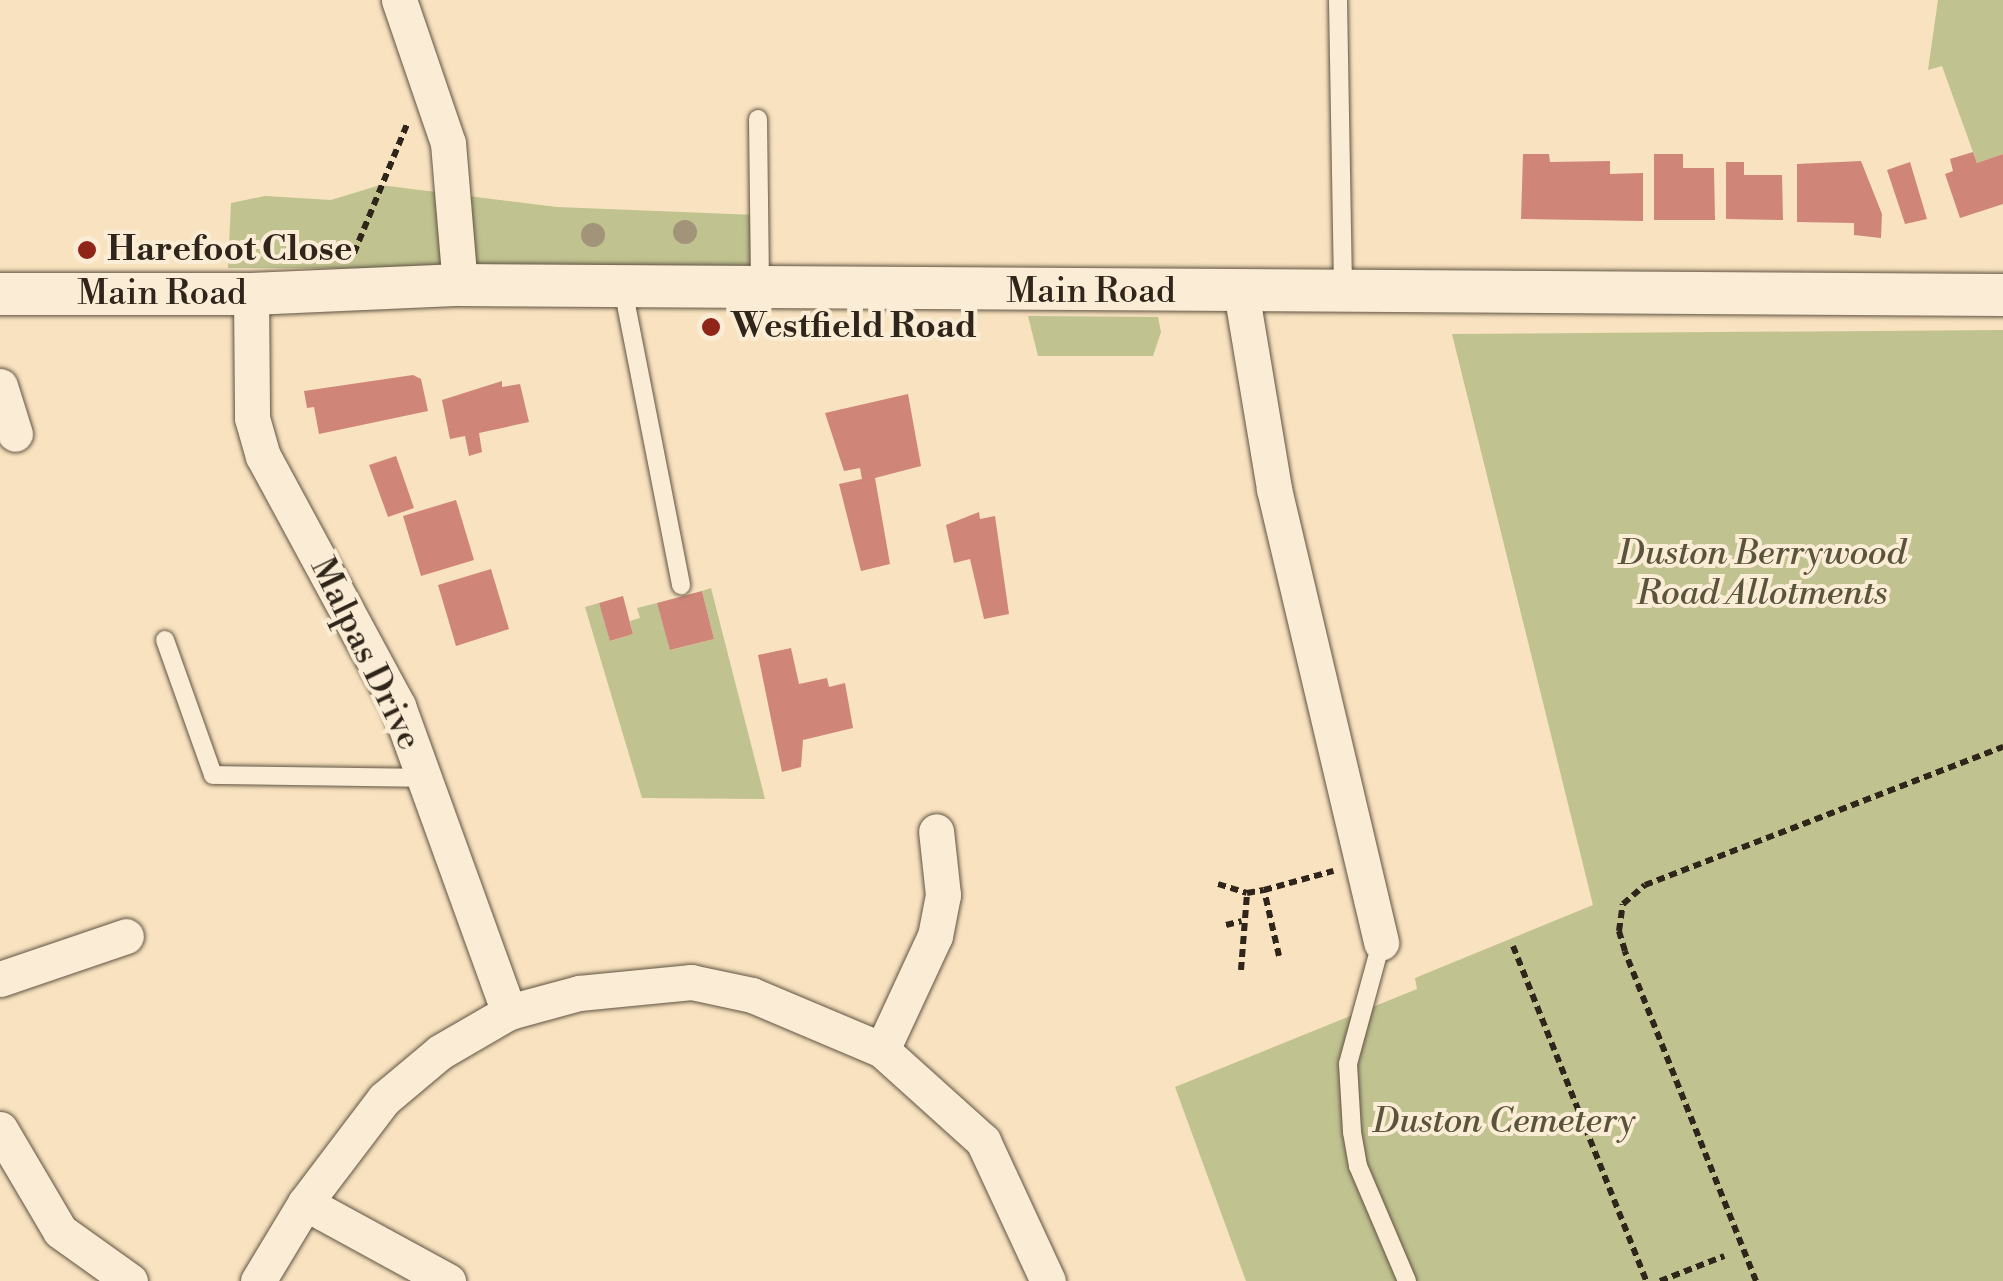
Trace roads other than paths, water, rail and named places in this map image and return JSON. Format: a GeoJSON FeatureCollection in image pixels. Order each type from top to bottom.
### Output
{"type":"FeatureCollection","features":[{"type":"Feature","properties":{"kind":"street"},"geometry":{"type":"LineString","coordinates":[[399,0],[431,88],[456,196],[460,285]]}},
{"type":"Feature","properties":{"kind":"street","name":"Main Road"},"geometry":{"type":"LineString","coordinates":[[0,294],[251,294],[460,285],[2003,295]]}},
{"type":"Feature","properties":{"kind":"street"},"geometry":{"type":"LineString","coordinates":[[1241,291],[1274,488],[1381,944]]}},
{"type":"Feature","properties":{"kind":"street","name":"Malpas Drive"},"geometry":{"type":"LineString","coordinates":[[251,294],[252,418],[263,456],[398,706],[509,1012]]}},
{"type":"Feature","properties":{"kind":"street"},"geometry":{"type":"LineString","coordinates":[[0,386],[15,434]]}},
{"type":"Feature","properties":{"kind":"street"},"geometry":{"type":"LineString","coordinates":[[882,1050],[935,936],[943,895],[936,830]]}},
{"type":"Feature","properties":{"kind":"street"},"geometry":{"type":"LineString","coordinates":[[0,979],[126,936]]}},
{"type":"Feature","properties":{"kind":"street"},"geometry":{"type":"LineString","coordinates":[[258,1281],[305,1203],[384,1099],[440,1052],[509,1012],[578,993],[691,982],[752,995],[882,1050],[983,1141],[1048,1281]]}},
{"type":"Feature","properties":{"kind":"street"},"geometry":{"type":"LineString","coordinates":[[0,1129],[60,1231],[130,1281]]}},
{"type":"Feature","properties":{"kind":"street"},"geometry":{"type":"LineString","coordinates":[[305,1203],[448,1281]]}},
{"type":"Feature","properties":{"kind":"lane"},"geometry":{"type":"LineString","coordinates":[[1338,0],[1343,292]]}},
{"type":"Feature","properties":{"kind":"lane"},"geometry":{"type":"LineString","coordinates":[[758,119],[760,289]]}},
{"type":"Feature","properties":{"kind":"lane"},"geometry":{"type":"LineString","coordinates":[[623,289],[681,585]]}},
{"type":"Feature","properties":{"kind":"lane"},"geometry":{"type":"LineString","coordinates":[[165,640],[213,775],[425,778]]}},
{"type":"Feature","properties":{"kind":"lane"},"geometry":{"type":"LineString","coordinates":[[1381,944],[1348,1064],[1352,1132],[1358,1166],[1407,1281]]}},
{"type":"Feature","properties":{"kind":"place","name":"Harefoot Close"},"geometry":{"type":"Point","coordinates":[87,250]}},
{"type":"Feature","properties":{"kind":"place","name":"Westfield Road"},"geometry":{"type":"Point","coordinates":[711,327]}},
{"type":"Feature","properties":{"kind":"park label","name":"Duston Berrywood Road Allotments"},"geometry":{"type":"Point","coordinates":[1762,574]}},
{"type":"Feature","properties":{"kind":"park label","name":"Duston Cemetery"},"geometry":{"type":"Point","coordinates":[1504,1122]}}]}
